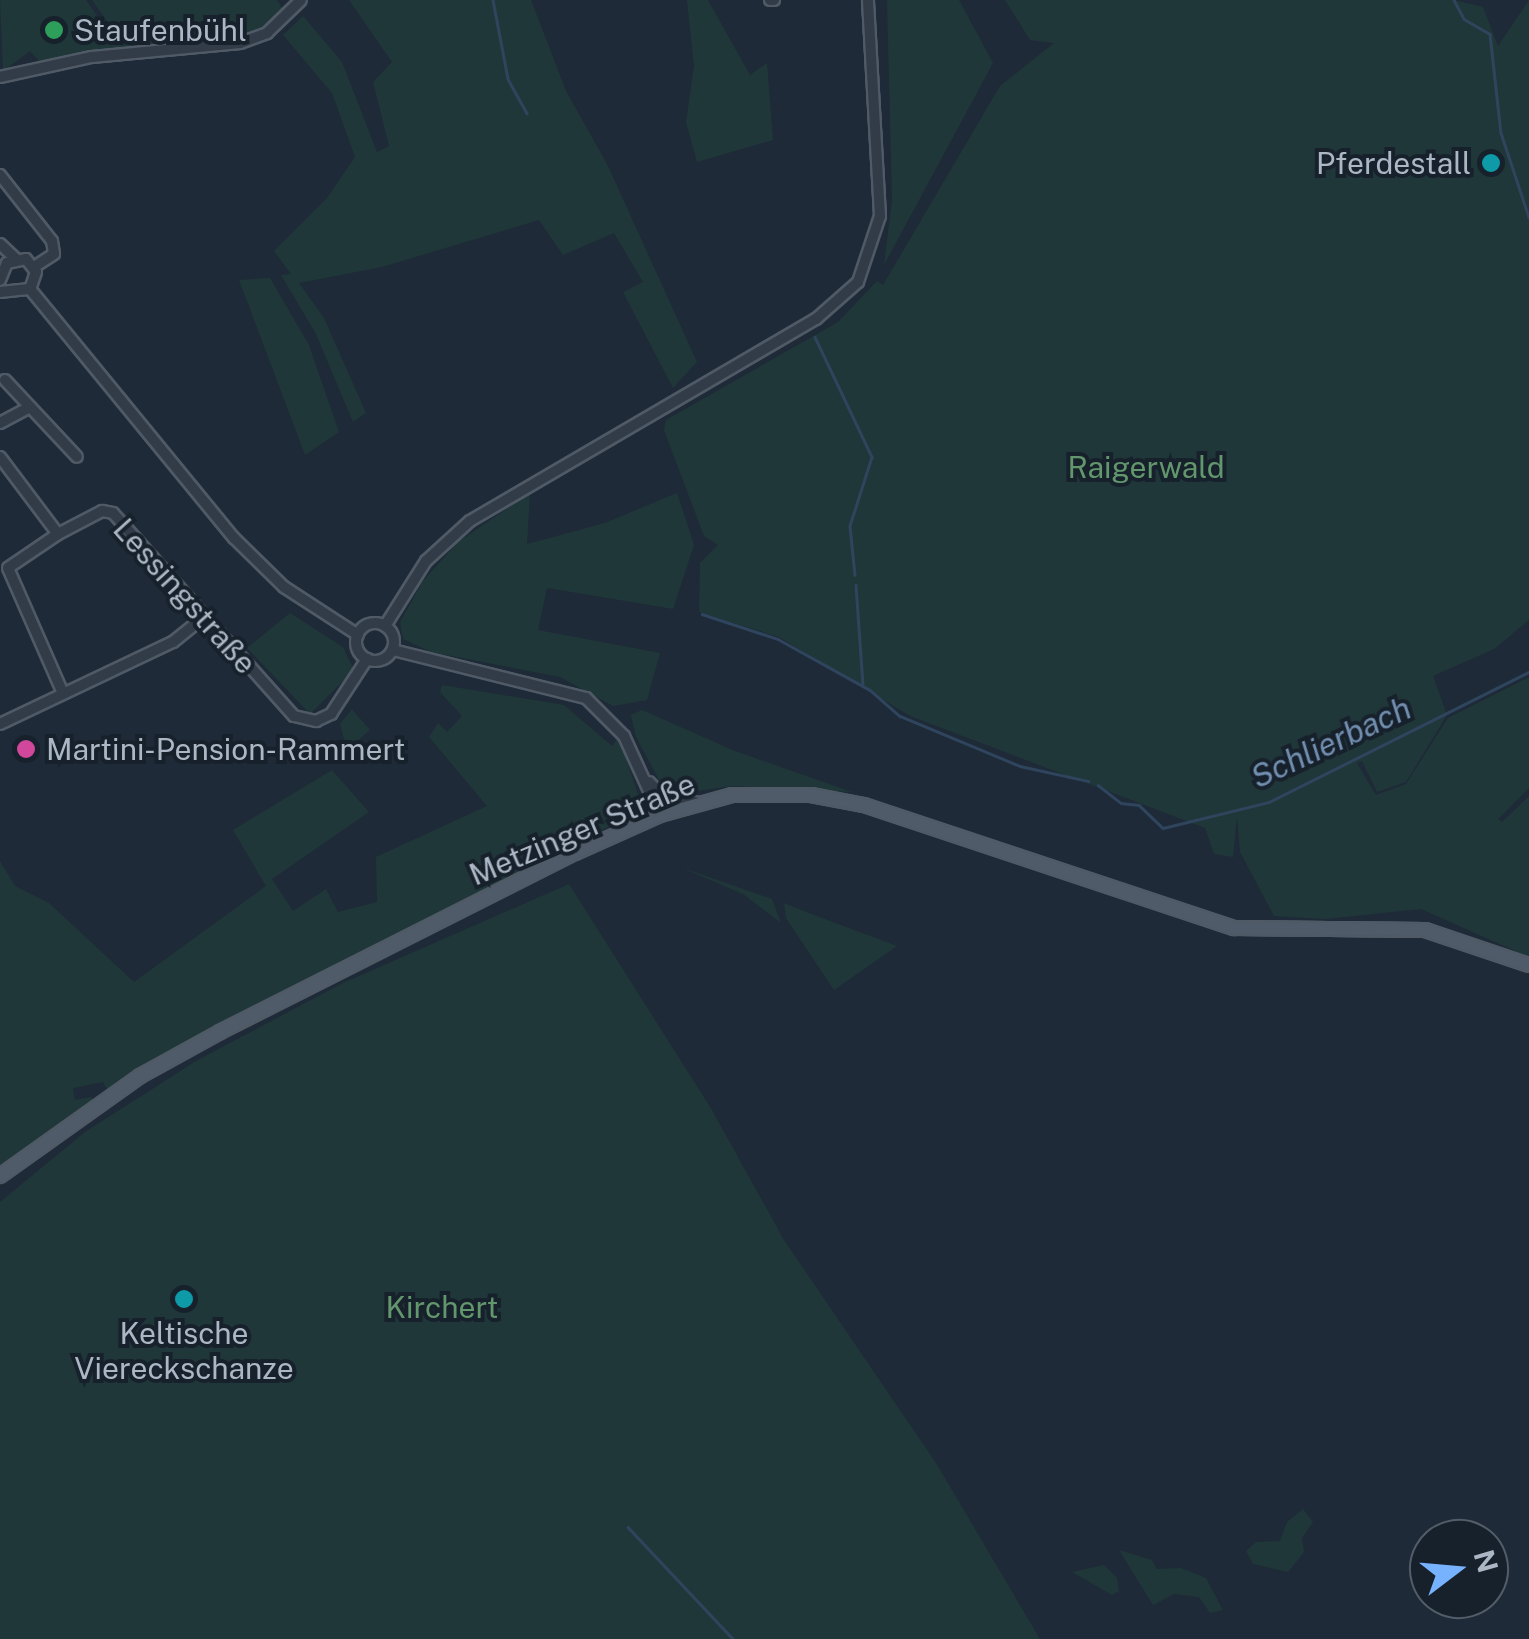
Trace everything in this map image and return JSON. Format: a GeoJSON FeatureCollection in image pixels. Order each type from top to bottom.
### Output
{"type":"FeatureCollection","features":[{"type":"Feature","properties":{"kind":"main road","name":"Metzinger Straße"},"geometry":{"type":"LineString","coordinates":[[0,1176],[180,1053],[506,886],[697,802],[760,794],[839,799],[1234,928],[1425,930],[1529,965]]}},
{"type":"Feature","properties":{"kind":"street"},"geometry":{"type":"LineString","coordinates":[[0,77],[92,57],[254,39],[301,0]]}},
{"type":"Feature","properties":{"kind":"street"},"geometry":{"type":"LineString","coordinates":[[384,626],[426,562],[470,521],[816,319],[858,282],[880,216],[868,0]]}},
{"type":"Feature","properties":{"kind":"street"},"geometry":{"type":"LineString","coordinates":[[0,175],[52,241],[54,254],[34,267],[30,289],[234,538],[284,587],[358,635],[367,659],[385,659],[393,650]]}},
{"type":"Feature","properties":{"kind":"street"},"geometry":{"type":"LineString","coordinates":[[0,244],[15,258],[34,267]]}},
{"type":"Feature","properties":{"kind":"street"},"geometry":{"type":"LineString","coordinates":[[15,258],[2,270],[5,291],[30,289]]}},
{"type":"Feature","properties":{"kind":"street"},"geometry":{"type":"LineString","coordinates":[[5,380],[77,458]]}},
{"type":"Feature","properties":{"kind":"street"},"geometry":{"type":"LineString","coordinates":[[0,423],[30,408]]}},
{"type":"Feature","properties":{"kind":"street"},"geometry":{"type":"LineString","coordinates":[[0,457],[58,534],[8,568],[62,693]]}},
{"type":"Feature","properties":{"kind":"street","name":"Lessingstraße"},"geometry":{"type":"LineString","coordinates":[[58,534],[102,510],[113,513],[300,719],[331,714],[367,659]]}},
{"type":"Feature","properties":{"kind":"street"},"geometry":{"type":"LineString","coordinates":[[0,724],[173,642],[204,617]]}},
{"type":"Feature","properties":{"kind":"street"},"geometry":{"type":"LineString","coordinates":[[358,635],[366,626],[384,626]]}},
{"type":"Feature","properties":{"kind":"street"},"geometry":{"type":"LineString","coordinates":[[384,626],[393,650]]}},
{"type":"Feature","properties":{"kind":"street"},"geometry":{"type":"LineString","coordinates":[[393,650],[567,688],[606,714],[642,774],[660,816]]}},
{"type":"Feature","properties":{"kind":"street"},"geometry":{"type":"LineString","coordinates":[[642,774],[660,794],[697,802]]}},
{"type":"Feature","properties":{"kind":"green space"},"geometry":{"type":"Polygon","coordinates":[[[0,0],[86,0],[112,37],[116,34],[92,0],[277,0],[282,8],[264,29],[241,38],[51,61],[39,61],[30,51],[3,71],[0,0]]]}},
{"type":"Feature","properties":{"kind":"green space"},"geometry":{"type":"Polygon","coordinates":[[[349,0],[531,0],[566,91],[608,166],[697,362],[673,388],[623,292],[643,282],[614,233],[563,255],[539,220],[382,267],[299,283],[324,318],[366,413],[353,422],[316,334],[281,275],[291,274],[274,251],[327,198],[355,157],[332,93],[283,35],[303,16],[342,62],[377,152],[389,146],[373,82],[392,62],[349,0]]]}},
{"type":"Feature","properties":{"kind":"green space"},"geometry":{"type":"Polygon","coordinates":[[[687,0],[708,0],[750,75],[767,63],[773,140],[697,162],[686,122],[694,66],[687,0]]]}},
{"type":"Feature","properties":{"kind":"green space"},"geometry":{"type":"Polygon","coordinates":[[[887,0],[959,0],[993,63],[884,265],[892,200],[887,0]]]}},
{"type":"Feature","properties":{"kind":"green space","name":"Raigerwald"},"geometry":{"type":"Polygon","coordinates":[[[1005,0],[1454,0],[1483,7],[1498,46],[1529,0],[1529,620],[1494,649],[1433,676],[1447,715],[1406,782],[1377,792],[1362,761],[1357,763],[1376,795],[1406,784],[1448,718],[1529,677],[1529,788],[1498,819],[1502,822],[1529,796],[1529,957],[1421,909],[1326,919],[1274,916],[1240,852],[1237,817],[1233,857],[1214,854],[1205,828],[910,716],[779,637],[699,612],[700,563],[718,545],[704,536],[664,430],[666,420],[838,322],[877,281],[883,285],[1000,86],[1054,43],[1030,40],[1005,0]]]}},
{"type":"Feature","properties":{"kind":"green space"},"geometry":{"type":"Polygon","coordinates":[[[270,278],[309,345],[339,432],[305,455],[239,280],[270,278]]]}},
{"type":"Feature","properties":{"kind":"green space"},"geometry":{"type":"Polygon","coordinates":[[[530,493],[527,544],[605,523],[677,493],[694,545],[673,609],[547,588],[538,630],[660,653],[647,700],[613,706],[560,677],[431,652],[403,639],[400,622],[423,581],[458,542],[530,493]]]}},
{"type":"Feature","properties":{"kind":"green space"},"geometry":{"type":"Polygon","coordinates":[[[290,613],[343,647],[354,670],[310,714],[247,648],[290,613]]]}},
{"type":"Feature","properties":{"kind":"green space"},"geometry":{"type":"Polygon","coordinates":[[[442,685],[564,705],[612,746],[619,737],[643,809],[187,1043],[109,1093],[103,1082],[73,1088],[75,1100],[91,1097],[95,1103],[0,1171],[0,861],[15,886],[49,903],[134,982],[266,886],[233,830],[332,770],[369,812],[272,879],[293,911],[326,889],[338,912],[377,902],[376,857],[487,806],[429,737],[438,723],[447,732],[462,716],[440,692],[442,685]]]}},
{"type":"Feature","properties":{"kind":"green space"},"geometry":{"type":"Polygon","coordinates":[[[352,709],[370,730],[347,750],[340,724],[352,709]]]}},
{"type":"Feature","properties":{"kind":"green space"},"geometry":{"type":"Polygon","coordinates":[[[642,710],[735,751],[852,792],[732,786],[676,794],[664,789],[636,737],[631,715],[642,710]]]}},
{"type":"Feature","properties":{"kind":"green space"},"geometry":{"type":"Polygon","coordinates":[[[680,867],[772,899],[781,923],[743,894],[680,867]]]}},
{"type":"Feature","properties":{"kind":"green space","name":"Kirchert"},"geometry":{"type":"Polygon","coordinates":[[[569,884],[712,1110],[784,1240],[936,1463],[1040,1639],[0,1639],[0,1202],[85,1132],[196,1061],[343,983],[569,884]]]}},
{"type":"Feature","properties":{"kind":"green space"},"geometry":{"type":"Polygon","coordinates":[[[784,903],[897,946],[834,990],[786,918],[784,903]]]}},
{"type":"Feature","properties":{"kind":"green space"},"geometry":{"type":"Polygon","coordinates":[[[1303,1509],[1313,1522],[1302,1538],[1304,1552],[1288,1572],[1253,1564],[1246,1551],[1256,1542],[1280,1541],[1287,1522],[1303,1509]]]}},
{"type":"Feature","properties":{"kind":"green space"},"geometry":{"type":"Polygon","coordinates":[[[1119,1550],[1152,1560],[1157,1569],[1181,1568],[1206,1578],[1223,1610],[1210,1613],[1199,1597],[1174,1594],[1153,1605],[1119,1550]]]}},
{"type":"Feature","properties":{"kind":"green space"},"geometry":{"type":"Polygon","coordinates":[[[1104,1565],[1117,1578],[1119,1591],[1112,1595],[1072,1572],[1104,1565]]]}},
{"type":"Feature","properties":{"kind":"waterway"},"geometry":{"type":"LineString","coordinates":[[493,0],[508,79],[527,113]]}},
{"type":"Feature","properties":{"kind":"waterway","name":"Schlierbach"},"geometry":{"type":"LineString","coordinates":[[1454,0],[1464,19],[1490,34],[1501,133],[1529,217]]}},
{"type":"Feature","properties":{"kind":"waterway"},"geometry":{"type":"LineString","coordinates":[[815,337],[872,457],[850,526],[855,575]]}},
{"type":"Feature","properties":{"kind":"waterway"},"geometry":{"type":"LineString","coordinates":[[856,585],[863,684]]}},
{"type":"Feature","properties":{"kind":"waterway","name":"Schlierbach"},"geometry":{"type":"LineString","coordinates":[[702,614],[778,639],[870,690],[900,716],[1020,766],[1088,781]]}},
{"type":"Feature","properties":{"kind":"waterway","name":"Schlierbach"},"geometry":{"type":"LineString","coordinates":[[1098,785],[1121,803],[1139,805],[1163,828],[1269,802],[1529,672]]}},
{"type":"Feature","properties":{"kind":"waterway"},"geometry":{"type":"LineString","coordinates":[[628,1527],[733,1639]]}},
{"type":"Feature","properties":{"kind":"place","name":"Staufenbühl"},"geometry":{"type":"Point","coordinates":[54,30]}},
{"type":"Feature","properties":{"kind":"place","name":"Pferdestall"},"geometry":{"type":"Point","coordinates":[1491,163]}},
{"type":"Feature","properties":{"kind":"place","name":"Martini-Pension-Rammert"},"geometry":{"type":"Point","coordinates":[26,749]}},
{"type":"Feature","properties":{"kind":"place","name":"Keltische Viereckschanze"},"geometry":{"type":"Point","coordinates":[184,1299]}}]}
